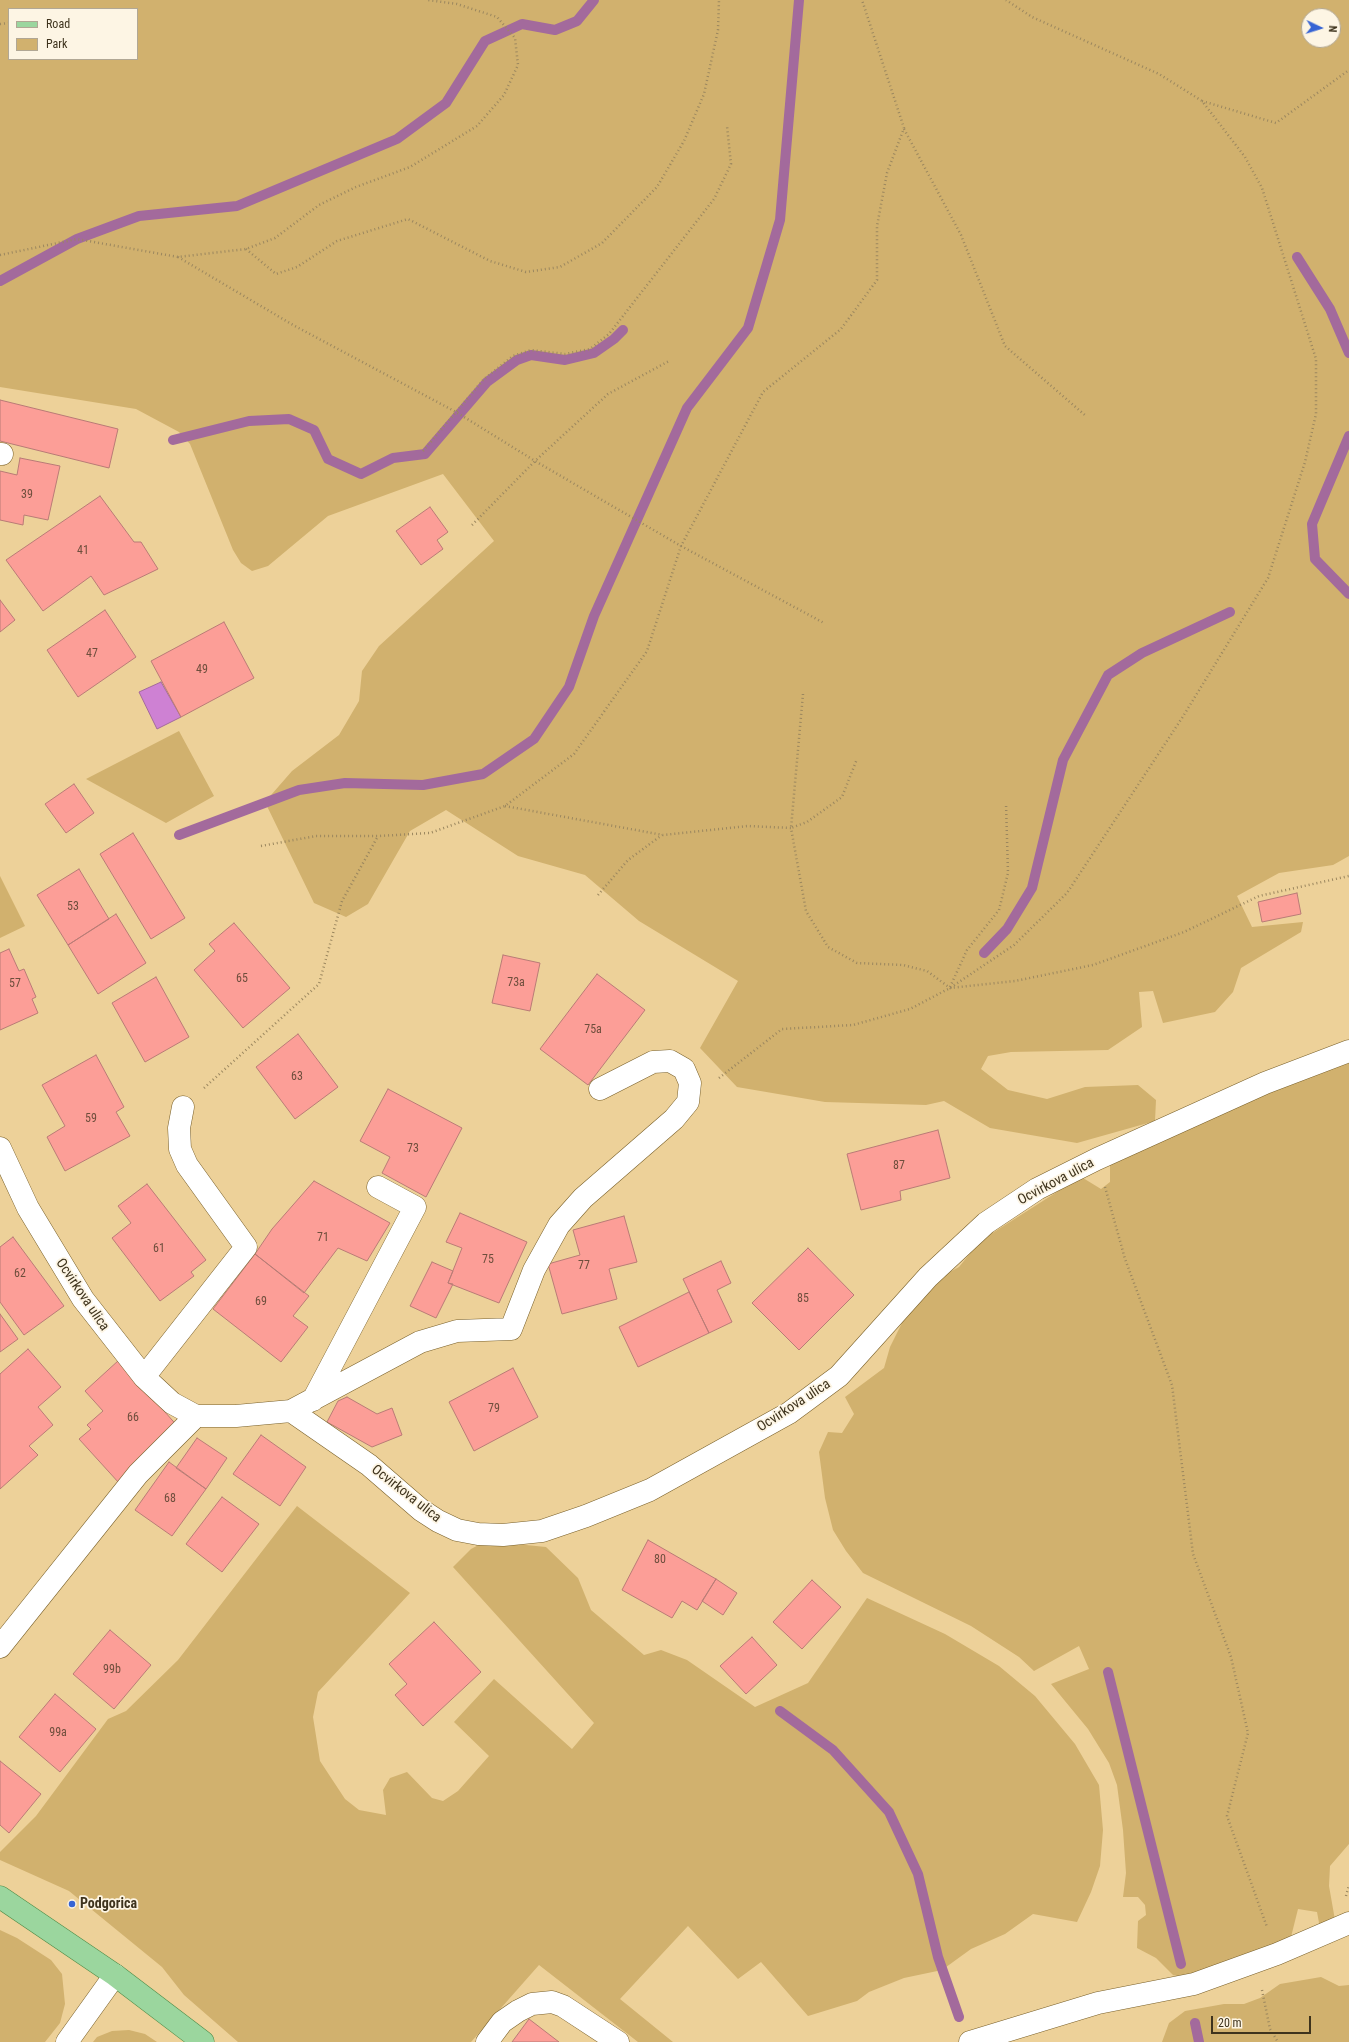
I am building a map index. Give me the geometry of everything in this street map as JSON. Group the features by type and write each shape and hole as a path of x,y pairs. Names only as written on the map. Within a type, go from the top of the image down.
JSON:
{"main road":[{"path":"0,1898 115,1975 203,2042"}],"street":[{"name":"Ocvirkova ulica","path":"291,1411 369,1465 421,1510 438,1521 457,1530 478,1534 503,1535 542,1531 586,1516 650,1490 789,1413 839,1376 928,1277 986,1223 1037,1189 1097,1159 1265,1083 1349,1051"},
{"path":"0,1647 138,1474 196,1416 236,1416 291,1411 420,1342 456,1331 511,1329 534,1270 559,1225 583,1198 674,1119 688,1102 690,1083 684,1069 670,1061 653,1062 600,1089"},
{"path":"144,1377 246,1247 186,1165 180,1149 178,1128 183,1107"},
{"name":"Ocvirkova ulica","path":"0,1148 28,1208 82,1299 144,1377 172,1402 196,1416"},
{"path":"312,1400 415,1207 378,1187"},
{"path":"970,2042 1098,2004 1194,1984 1277,1954 1349,1923"},
{"path":"67,2042 115,1975"},
{"path":"487,2042 502,2022 518,2010 532,2004 552,2002 563,2006 618,2042"}],"path":[{"path":"0,255 77,240 178,257 246,249 275,238 319,205 356,187 410,167 477,126 504,95 518,65 515,38 497,17 457,4 428,0"},
{"path":"246,249 276,274 297,267 337,241 408,219 441,238 490,261 526,272 560,268 602,243 657,187 684,141 704,94 718,30 719,0"},
{"path":"862,0 904,128 961,235 1005,346 1086,416"},
{"path":"1006,0 1032,17 1159,74 1202,101 1276,123 1349,70"},
{"path":"688,1102 782,1029 853,1025 910,1009 950,988 1014,945 1067,893 1182,718 1268,578 1305,462 1316,414 1316,359 1262,188 1245,157 1202,101"},
{"path":"423,451 484,379 513,356 531,350 566,354 590,348 609,334 714,199 731,164 727,126"},
{"path":"261,846 316,836 378,836 430,833 506,806 574,754 647,651 681,546 763,392 841,328 877,280 877,226 887,173 904,128"},
{"path":"178,257 293,325 456,412 535,461 681,546 824,623"},
{"path":"472,525 535,461 608,394 668,361"},
{"path":"803,694 791,828 806,911 828,947 857,963 903,966 927,971 950,988 1015,981 1093,965 1184,932 1259,896 1349,876"},
{"path":"506,806 663,835 748,826 791,828 807,822 842,797 857,759"},
{"path":"950,988 967,950 998,910 1008,873 1006,803"},
{"path":"598,895 628,860 663,835"},
{"path":"183,1107 319,984 342,901 378,836"},
{"path":"1097,1159 1125,1259 1172,1385 1193,1554 1231,1657 1248,1733 1227,1816 1277,1954"},
{"path":"1256,1962 1270,2029 1278,2042"}],"green space":[{"path":"0,0 1349,0 1349,856 1333,865 1279,873 1237,896 1252,927 1303,922 1301,932 1241,968 1233,992 1215,1012 1163,1023 1153,991 1139,992 1142,1027 1108,1050 1011,1052 988,1056 981,1069 1008,1090 1047,1099 1085,1087 1138,1085 1156,1100 1155,1121 1077,1143 990,1128 944,1101 926,1105 825,1102 737,1087 700,1048 738,981 639,921 585,875 518,856 446,810 410,831 368,904 346,917 314,903 265,802 292,771 339,735 359,701 362,671 379,646 494,541 443,474 328,516 268,566 252,571 241,563 233,550 190,444 179,432 136,409 0,387"},
{"path":"179,731 214,796 166,823 86,779"},
{"path":"0,876 25,926 0,938"},
{"path":"1349,1059 1349,1844 1330,1866 1329,1886 1335,1920 1320,1928 1317,1912 1298,1909 1291,1937 1193,1980 1173,1975 1156,1958 1137,1948 1138,1921 1146,1915 1145,1905 1138,1897 1123,1897 1126,1873 1123,1830 1117,1785 1109,1763 1088,1729 1051,1684 1089,1669 1079,1646 1034,1671 1019,1657 971,1626 863,1573 846,1551 833,1530 825,1498 819,1452 828,1432 842,1433 854,1414 845,1397 884,1368 890,1347 904,1319 914,1306 948,1273 959,1267 980,1241 1071,1183 1083,1178 1101,1189 1110,1182 1110,1163 1127,1154"},
{"path":"297,1506 410,1593 318,1692 313,1717 320,1761 345,1799 359,1810 386,1815 383,1790 390,1778 407,1772 432,1798 443,1801 458,1791 489,1756 454,1722 494,1679 572,1749 594,1723 453,1567 471,1549 486,1541 546,1547 578,1578 591,1610 644,1655 661,1650 687,1660 755,1707 808,1683 867,1598 945,1634 999,1666 1035,1696 1075,1744 1099,1785 1103,1830 1100,1866 1091,1892 1077,1922 1033,1914 1005,1934 971,1949 942,1970 904,1978 869,1992 857,2001 808,2016 761,1962 738,1979 688,1926 620,1999 673,2042 638,2042 539,1965 471,2042 238,2042 184,1995 162,1967 69,1891 0,1860 0,1852 36,1816 108,1719 126,1711 178,1660"},
{"path":"0,1930 17,1938 51,1960 62,1974 65,2004 60,2023 45,2042 0,2042"},
{"path":"1321,1977 1339,1986 1349,1985 1349,2042 1162,2042 1169,2023 1185,2011 1224,2004 1244,2004 1260,1998 1280,1984"},
{"path":"129,2030 145,2034 157,2042 93,2042 97,2037 112,2031"}],"shaded area":[{"path":"161,682 181,717 157,729 139,692"}],"building":[{"path":"0,400 118,429 109,468 0,441"},
{"path":"20,458 60,466 48,520 24,515 23,525 0,520 0,471 17,475"},
{"path":"100,496 134,542 141,542 158,569 104,595 91,576 43,611 6,560"},
{"path":"430,507 448,532 437,540 443,549 421,565 396,531"},
{"path":"0,600 15,620 0,632"},
{"path":"105,610 136,657 78,697 47,650"},
{"path":"224,622 254,678 181,717 151,661"},
{"path":"74,784 94,813 66,833 45,804"},
{"path":"133,833 185,918 151,939 100,854"},
{"path":"79,869 109,919 68,945 37,895"},
{"path":"1297,893 1301,914 1262,922 1258,902"},
{"path":"116,914 146,963 98,994 68,945"},
{"path":"234,923 290,988 243,1028 194,970 215,951 209,944"},
{"path":"9,949 19,971 24,969 36,997 32,999 38,1013 0,1030 0,953"},
{"path":"503,955 540,963 530,1011 492,1003"},
{"path":"597,974 645,1010 588,1085 540,1049"},
{"path":"156,977 189,1037 145,1062 112,1003"},
{"path":"298,1034 338,1087 295,1119 256,1067"},
{"path":"96,1055 124,1107 116,1112 130,1136 65,1171 47,1137 65,1126 42,1085"},
{"path":"388,1089 462,1128 426,1197 382,1173 390,1157 360,1141"},
{"path":"938,1130 950,1178 900,1191 901,1200 861,1210 847,1154"},
{"path":"314,1181 390,1223 367,1261 338,1248 304,1293 255,1254 272,1229"},
{"path":"147,1184 206,1260 191,1272 194,1276 160,1301 112,1238 131,1223 118,1206"},
{"path":"460,1213 527,1242 499,1303 448,1283 462,1248 446,1242"},
{"path":"624,1216 637,1262 609,1269 617,1299 562,1314 548,1264 580,1255 573,1230"},
{"path":"13,1237 64,1306 24,1335 0,1302 0,1247"},
{"path":"808,1248 854,1295 799,1350 752,1303"},
{"path":"255,1254 309,1296 293,1316 308,1327 281,1362 213,1309"},
{"path":"721,1261 731,1283 717,1290 732,1322 709,1333 683,1279"},
{"path":"432,1262 453,1271 448,1283 453,1284 436,1318 410,1306"},
{"path":"689,1292 709,1333 638,1367 619,1327"},
{"path":"0,1314 18,1339 0,1352"},
{"path":"28,1349 61,1387 38,1407 53,1425 29,1446 38,1455 0,1489 0,1374"},
{"path":"119,1360 180,1429 119,1483 79,1439 91,1429 87,1425 103,1411 85,1391"},
{"path":"513,1368 538,1417 474,1451 449,1402"},
{"path":"347,1397 377,1414 392,1408 402,1435 372,1447 327,1422 338,1401"},
{"path":"261,1435 306,1467 280,1506 233,1474"},
{"path":"197,1438 227,1458 206,1489 176,1468"},
{"path":"169,1462 206,1489 172,1536 135,1510"},
{"path":"222,1497 259,1524 222,1572 186,1544"},
{"path":"648,1540 716,1579 697,1610 682,1601 672,1618 622,1590"},
{"path":"716,1579 737,1593 723,1615 702,1601"},
{"path":"812,1580 841,1607 802,1649 773,1622"},
{"path":"434,1622 481,1672 423,1726 395,1695 407,1684 389,1664"},
{"path":"110,1630 151,1665 114,1709 73,1674"},
{"path":"752,1637 777,1665 746,1694 720,1666"},
{"path":"55,1694 96,1729 60,1772 19,1737"},
{"path":"0,1761 41,1794 9,1833 0,1825"},
{"path":"529,2019 559,2042 512,2042"}],"waterway":[{"path":"0,281 77,239 139,216 237,206 397,139 446,103 485,41 522,24 555,30 577,21 594,0"},
{"path":"179,835 299,790 345,783 423,785 483,774 534,739 569,687 594,616 687,408 748,328 780,220 799,0"},
{"path":"1297,257 1330,309 1349,353"},
{"path":"173,440 249,421 289,419 314,430 328,459 361,474 393,458 425,454 487,382 517,360 531,355 565,360 594,353 614,339 623,330"},
{"path":"1349,436 1312,524 1315,559 1349,594"},
{"path":"984,953 1007,929 1032,888 1063,760 1108,675 1142,653 1230,612"},
{"path":"1108,1672 1181,1964"},
{"path":"780,1711 833,1750 889,1812 918,1874 938,1957 959,2017"},
{"path":"1195,2023 1199,2042"}],"place":[{"name":"Podgorica","path":"72,1904"}]}
